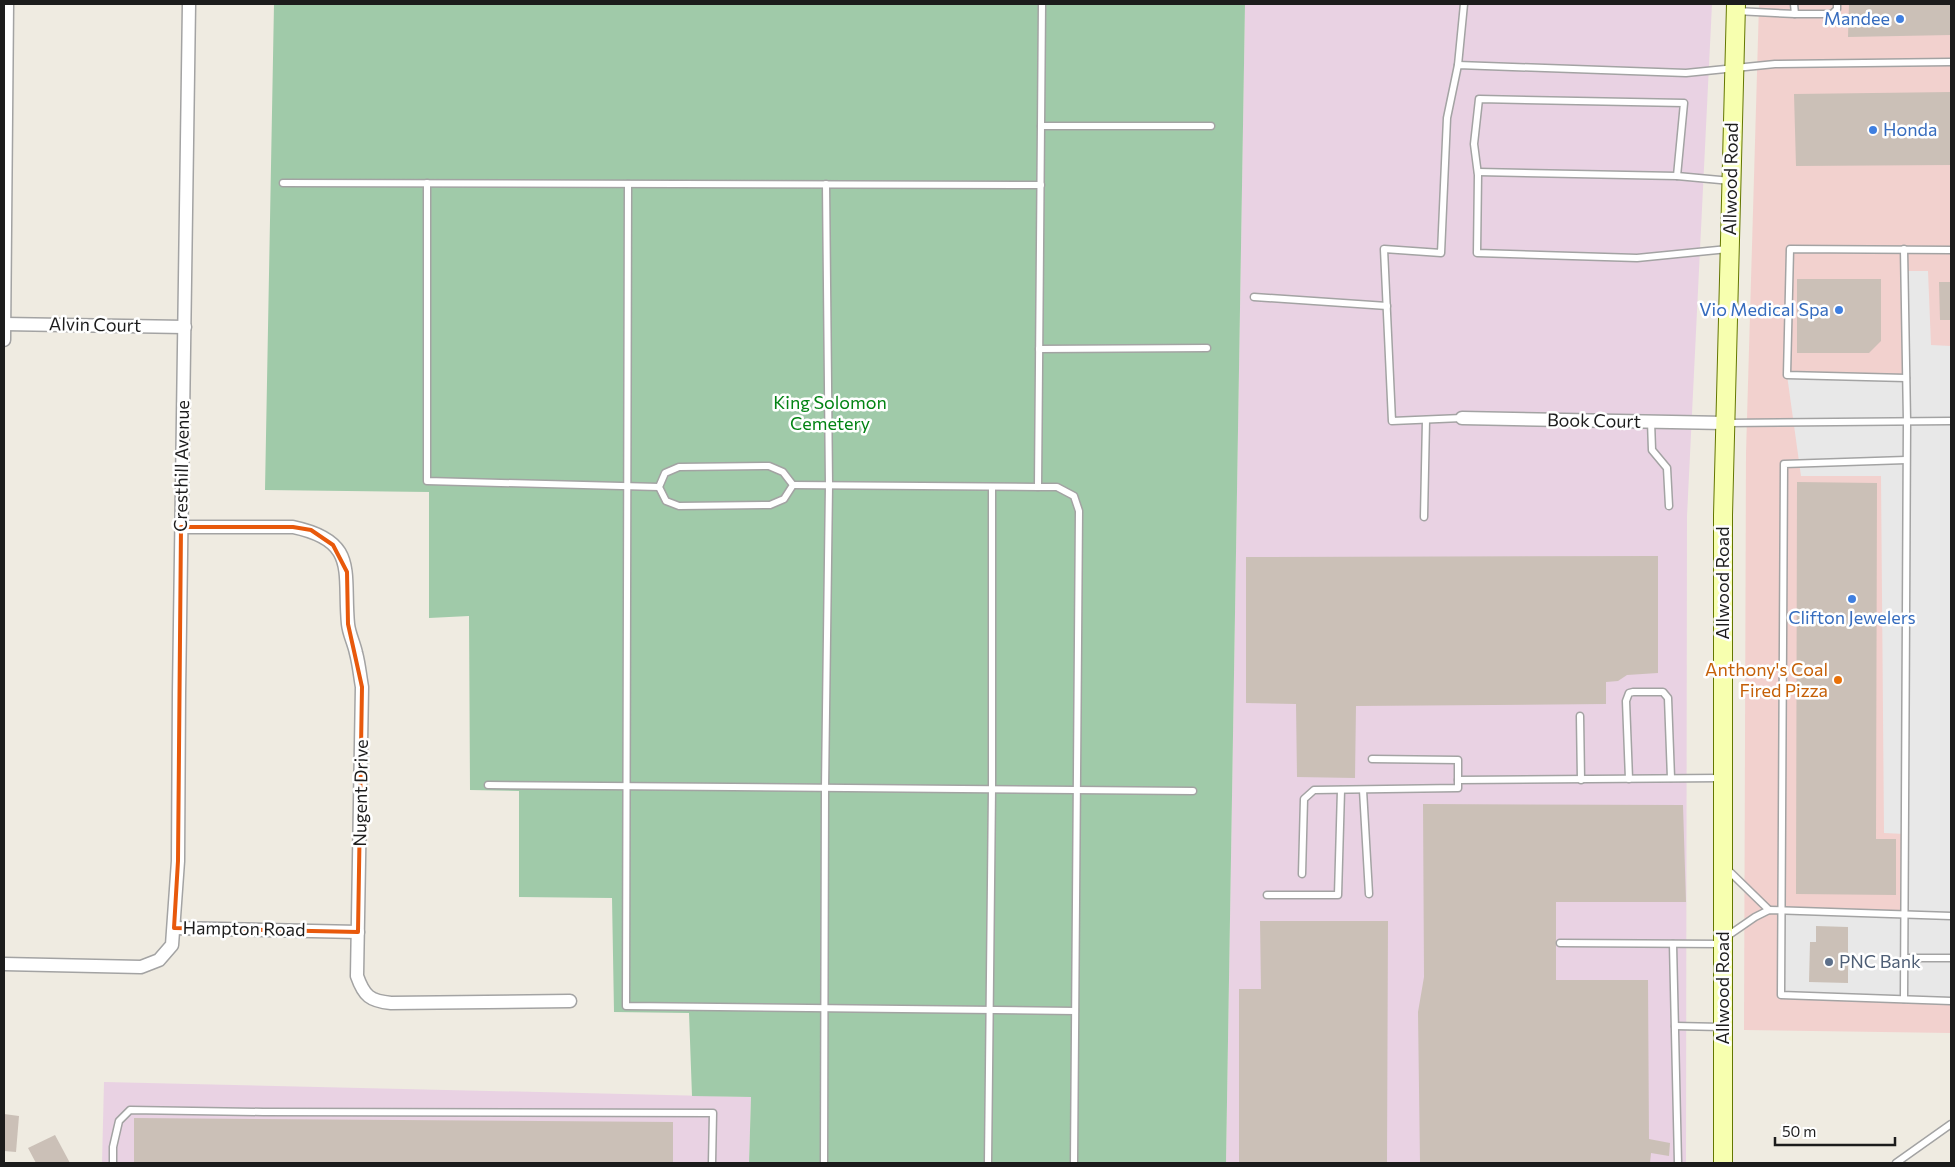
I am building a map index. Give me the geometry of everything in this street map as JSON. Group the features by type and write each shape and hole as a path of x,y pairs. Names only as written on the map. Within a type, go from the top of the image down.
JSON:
{"main road":[{"name":"Allwood Road","path":"1723,1163 1723,516 1736,8"}],"street":[{"path":"4,340 7,4"},
{"name":"Cresthill Avenue","path":"174,928 178,861 189,4"},
{"name":"Alvin Court","path":"4,324 185,327"},
{"name":"Book Court","path":"1462,418 1726,423"},
{"name":"Nugent Drive","path":"181,527 293,527 311,530 334,545 342,556 347,572 348,624 356,653 362,688 357,976 362,989 371,999 381,1002 570,1001"},
{"name":"Hampton Road","path":"4,964 141,967 159,960 172,945 174,928 358,932"}],"lane":[{"path":"1038,487 1042,4"},
{"path":"1462,418 1392,421 1384,249 1441,252 1447,118 1458,65 1464,4"},
{"path":"1794,4 1794,14"},
{"path":"1736,8 1794,14 1832,14 1837,9 1837,4"},
{"path":"1458,65 1686,73 1776,64 1951,62"},
{"path":"1677,176 1684,103 1479,99 1474,144 1478,172 1477,254 1637,258 1730,249"},
{"path":"1041,126 1211,126"},
{"path":"1478,172 1677,176 1731,181"},
{"path":"283,183 1041,185"},
{"path":"427,183 427,481 659,487"},
{"path":"628,184 626,1006 1075,1011"},
{"path":"824,1163 825,788 829,485 826,184"},
{"path":"1906,378 1786,375 1790,249 1951,250"},
{"path":"1904,250 1907,421 1904,999"},
{"path":"1254,297 1386,306"},
{"path":"1039,349 1207,348"},
{"path":"1424,517 1426,420"},
{"path":"1726,423 1951,421"},
{"path":"1651,422 1652,450 1666,468 1669,506"},
{"path":"1906,460 1784,464 1783,910 1781,995 1951,1001"},
{"path":"794,485 784,499 770,505 679,506 666,501 659,487 665,473 679,467 769,466 783,472 794,485 1057,486 1074,496 1079,511 1074,1163"},
{"path":"988,1163 992,789 992,486"},
{"path":"1629,779 1626,701 1629,693 1633,692 1663,692 1668,698 1671,778"},
{"path":"1580,716 1581,780"},
{"path":"1302,874 1304,799 1314,790 1458,788 1458,760 1372,759"},
{"path":"1458,780 1723,778"},
{"path":"488,786 1193,791"},
{"path":"1267,895 1338,895 1341,790"},
{"path":"1363,790 1369,894"},
{"path":"1724,865 1769,910"},
{"path":"1560,943 1673,944 1723,942 1755,917 1769,910 1951,916"},
{"path":"1673,944 1678,1163"},
{"path":"1904,958 1951,958"},
{"path":"1675,1026 1723,1027"},
{"path":"113,1163 113,1147 119,1121 130,1110 713,1113 712,1163"},
{"path":"1896,1163 1951,1124"}],"highlighted area":[{"path":"181,527 293,527 311,530 333,545 347,572 348,624 362,687 358,932 174,928 178,861"}],"shaded area":[{"path":"1245,4 1712,4 1687,516 1686,1163 1226,1163"},
{"path":"1759,4 1951,4 1951,1033 1744,1030 1746,453"},
{"path":"1904,271 1928,271 1931,345 1951,346 1951,1001 1781,995 1783,910 1904,915 1905,834 1884,833 1881,476 1801,476 1787,375 1906,378"},
{"path":"104,1082 751,1097 749,1163 102,1163"}],"green space":[{"name":"King Solomon Cemetery","path":"274,4 1245,4 1226,1163 749,1163 751,1097 692,1096 689,1013 614,1012 612,898 519,897 519,791 470,790 469,616 429,618 429,492 265,490"}],"building":[{"name":"Mandee","path":"1849,4 1951,4 1951,35 1848,37"},
{"name":"Honda","path":"1951,92 1951,165 1796,166 1794,94"},
{"name":"Vio Medical Spa","path":"1797,279 1881,279 1881,341 1869,353 1797,353"},
{"path":"1939,282 1951,282 1951,320 1940,320"},
{"path":"1797,482 1877,483 1876,839 1896,839 1896,895 1796,894"},
{"path":"1658,556 1658,673 1627,675 1618,681 1606,682 1606,704 1356,706 1355,778 1297,777 1296,704 1246,703 1246,557"},
{"path":"1423,804 1683,805 1686,902 1556,902 1556,980 1648,980 1649,1139 1670,1143 1669,1156 1651,1153 1650,1163 1420,1163 1418,1012 1424,977"},
{"path":"1260,921 1388,921 1387,1163 1239,1163 1239,989 1261,989"},
{"name":"PNC Bank","path":"1816,926 1848,927 1848,983 1809,982 1810,942 1816,942"},
{"path":"4,1114 19,1116 16,1152 4,1151"},
{"path":"134,1118 673,1122 673,1163 134,1163"},
{"path":"55,1135 70,1163 36,1163 28,1148"}],"place":[{"name":"Mandee","path":"1900,19"},
{"name":"Honda","path":"1873,130"},
{"name":"Vio Medical Spa","path":"1839,310"},
{"name":"Clifton Jewelers","path":"1852,599"},
{"name":"Anthony's Coal Fired Pizza","path":"1838,680"},
{"name":"PNC Bank","path":"1829,962"}]}
